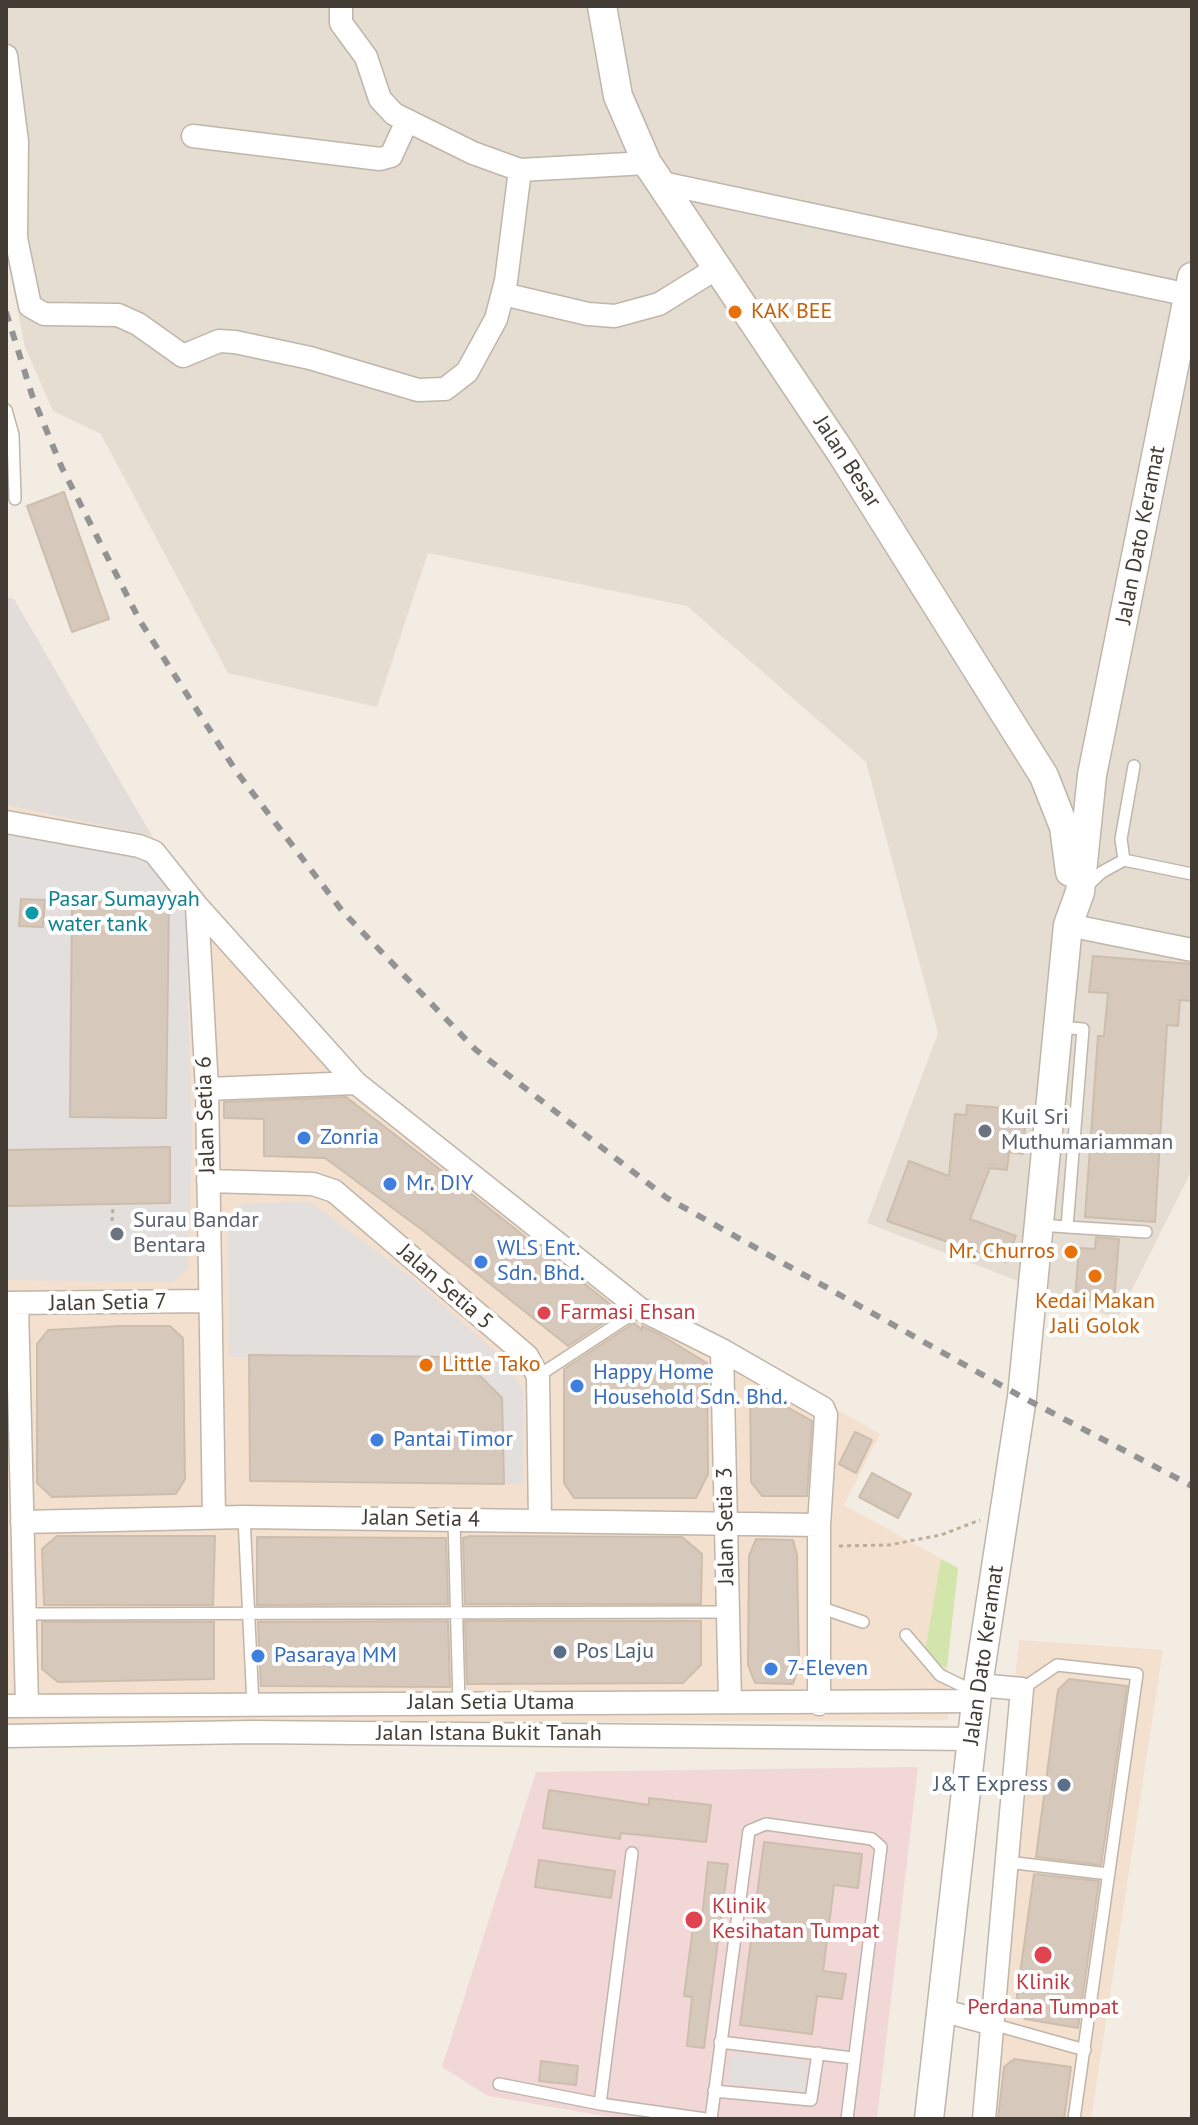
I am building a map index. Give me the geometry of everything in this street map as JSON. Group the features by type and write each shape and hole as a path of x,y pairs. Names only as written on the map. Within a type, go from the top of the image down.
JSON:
{"street":[{"path":"341,6 341,23 366,57 382,103 407,121 473,153 520,170 655,173 1191,283"},
{"name":"Jalan Besar","path":"602,6 618,96 655,173 842,454 1044,776 1064,827 1070,854 1068,925"},
{"path":"6,56 17,142 16,238 29,305 35,312 118,315 138,324 183,356 219,341 235,342 310,358 418,390 445,389 473,363 496,319 503,294 520,170"},
{"path":"193,136 380,159 391,156 407,121"},
{"path":"503,294 588,314 615,316 659,304 717,268"},
{"name":"Jalan Dato Keramat","path":"929,2119 977,1693 1022,1397 1053,1226 1057,1027 1068,925 1080,892 1092,775 1191,283"},
{"path":"1044,776 1061,786 1076,789 1085,786 1092,775"},
{"path":"6,822 139,846 154,852 197,906 356,1083 640,1309 810,1398 825,1410 819,1535 819,1704"},
{"name":"Jalan Setia 6","path":"197,906 207,1089 214,1517"},
{"path":"1068,925 1192,950"},
{"path":"207,1089 356,1083"},
{"name":"Jalan Setia 5","path":"208,1181 313,1184 334,1191 527,1356 538,1376"},
{"name":"Jalan Setia 7","path":"11,1304 210,1301"},
{"path":"11,1304 26,1614 16,1706"},
{"name":"Jalan Setia 3","path":"722,1350 730,1702"},
{"path":"538,1376 540,1521"},
{"name":"Jalan Setia 4","path":"22,1522 244,1517 726,1523 819,1535"},
{"path":"984,2119 1022,1689"},
{"name":"Jalan Setia Utama","path":"16,1706 819,1704 1022,1689"},
{"name":"Jalan Istana Bukit Tanah","path":"6,1736 267,1732 972,1739"},
{"path":"941,2010 992,2024"}],"lane":[{"path":"6,410 13,435 15,499"},
{"path":"1124,860 1121,839 1134,766"},
{"path":"1080,892 1102,872 1124,860 1192,874"},
{"path":"1053,1226 1146,1232"},
{"path":"538,1376 640,1309"},
{"path":"244,1517 253,1705"},
{"path":"454,1520 459,1703"},
{"path":"818,1607 863,1622"},
{"path":"26,1614 728,1612"},
{"path":"906,1635 940,1675 977,1693"},
{"path":"1022,1689 1057,1665 1137,1674 1074,2119"},
{"path":"499,2084 600,2104 708,2119 749,1831 766,1824 872,1839 881,1847 847,2119"},
{"path":"600,2104 632,1853"},
{"path":"1007,1862 1109,1874"},
{"path":"992,2024 1085,2050"},
{"path":"720,2042 853,2058"},
{"path":"714,2091 811,2100 818,2053"}],"path":[{"path":"112,1221 113,1207"},
{"path":"136,1243 210,1253"},
{"path":"819,1535 889,1545 941,1535 989,1516 1005,1503"}],"shaded area":[{"path":"6,6 1192,6 1192,1170 1117,1319 867,1223 938,1033 866,762 687,606 428,553 377,707 228,673 101,434 53,411 25,347 6,252"},
{"path":"6,597 14,599 152,836 6,805"},
{"path":"6,805 152,836 359,1070 497,1186 657,1307 880,1434 844,1505 958,1568 947,1667 948,1720 7,1726"},
{"path":"6,828 143,857 185,900 192,1142 188,1268 173,1282 6,1280"},
{"path":"310,1202 416,1281 510,1365 523,1391 523,1484 504,1484 502,1398 461,1357 229,1357 228,1218 244,1203"},
{"path":"1019,1640 1163,1650 1091,2119 973,2119"},
{"name":"Klinik Kesihatan Tumpat","path":"918,1767 877,2119 622,2119 488,2096 442,2067 536,1772"},
{"path":"731,2053 808,2062 805,2091 728,2083"}],"green space":[{"path":"941,1559 958,1568 947,1667 923,1663"}],"building":[{"path":"64,492 109,619 72,632 27,506"},
{"name":"Pasar Sumayyah water tank","path":"21,899 45,900 43,927 19,926"},
{"path":"72,902 169,903 166,1118 70,1117"},
{"path":"1093,956 1192,964 1192,1001 1180,1000 1178,1026 1167,1025 1155,1222 1085,1217 1098,1036 1104,1036 1108,993 1089,992"},
{"path":"346,1097 620,1312 568,1346 425,1232 325,1158 264,1156 264,1119 224,1118 224,1102"},
{"path":"967,1105 1016,1109 1014,1126 1025,1127 1023,1154 1009,1152 1007,1170 990,1168 970,1219 1016,1236 1006,1262 887,1221 909,1161 949,1176 955,1114 966,1115"},
{"path":"170,1147 170,1203 6,1206 6,1150"},
{"path":"1096,1237 1119,1239 1114,1302 1075,1299 1079,1248 1095,1249"},
{"path":"634,1323 642,1330 642,1326 661,1335 707,1363 708,1474 696,1498 574,1498 564,1483 564,1369"},
{"path":"170,1326 183,1338 185,1479 176,1494 52,1497 37,1483 37,1344 48,1330"},
{"name":"Pantai Timor","path":"249,1355 461,1357 502,1398 504,1484 250,1481"},
{"path":"750,1386 812,1421 807,1496 762,1496 751,1482"},
{"path":"855,1432 872,1440 856,1473 839,1464"},
{"path":"872,1473 911,1494 898,1518 859,1497"},
{"path":"57,1536 215,1536 213,1605 44,1605 42,1549"},
{"path":"257,1537 446,1538 448,1604 257,1605"},
{"path":"682,1537 702,1554 701,1604 465,1604 463,1538"},
{"path":"756,1539 793,1540 797,1555 799,1666 793,1684 755,1683 748,1665 749,1556"},
{"path":"448,1621 450,1687 261,1686 258,1622"},
{"path":"465,1621 701,1621 701,1665 683,1683 467,1684"},
{"path":"42,1622 214,1622 214,1679 58,1682 42,1669"},
{"path":"1069,1679 1127,1686 1101,1865 1036,1857 1058,1690"},
{"path":"549,1790 649,1805 649,1798 711,1805 706,1842 621,1833 620,1839 543,1828"},
{"path":"764,1842 862,1854 858,1888 834,1885 823,1971 846,1974 842,1999 817,1996 812,2034 740,2025"},
{"path":"539,1860 615,1871 611,1898 535,1887"},
{"path":"708,1862 728,1864 704,2048 687,2046 692,1997 684,1996 693,1927 701,1928"},
{"path":"1034,1874 1099,1881 1078,2028 1025,2019 1016,2003"},
{"path":"1014,2059 1071,2067 1064,2119 998,2119 1004,2067"},
{"path":"541,2061 578,2066 576,2085 539,2081"}],"railway":[{"path":"6,312 32,395 62,468 140,621 236,771 343,912 476,1050 667,1198 1022,1397 1192,1486"}],"place":[{"name":"KAK BEE","path":"735,312"},
{"name":"Pasar Sumayyah water tank","path":"32,913"},
{"name":"Kuil Sri Muthumariamman","path":"985,1131"},
{"name":"Zonria","path":"304,1138"},
{"name":"Mr. DIY","path":"390,1184"},
{"name":"Surau Bandar Bentara","path":"117,1234"},
{"name":"Mr. Churros","path":"1071,1252"},
{"name":"WLS Ent. Sdn. Bhd.","path":"481,1262"},
{"name":"Kedai Makan Jali Golok","path":"1095,1276"},
{"name":"Farmasi Ehsan","path":"544,1313"},
{"name":"Little Tako","path":"426,1365"},
{"name":"Happy Home Household Sdn. Bhd.","path":"577,1386"},
{"name":"Pantai Timor","path":"377,1440"},
{"name":"Pos Laju","path":"560,1652"},
{"name":"Pasaraya MM","path":"258,1656"},
{"name":"7-Eleven","path":"771,1669"},
{"name":"J&T Express","path":"1064,1785"},
{"name":"Klinik Kesihatan Tumpat","path":"694,1920"},
{"name":"Klinik Perdana Tumpat","path":"1043,1955"}]}
